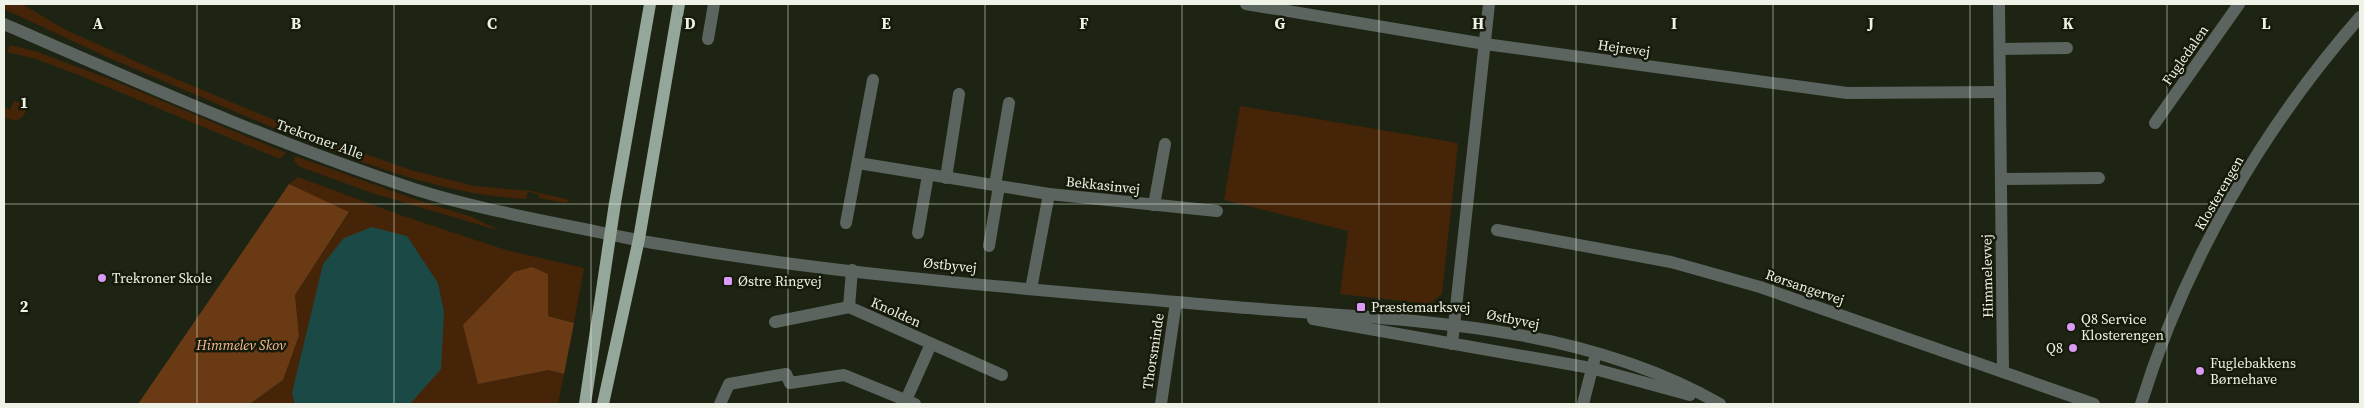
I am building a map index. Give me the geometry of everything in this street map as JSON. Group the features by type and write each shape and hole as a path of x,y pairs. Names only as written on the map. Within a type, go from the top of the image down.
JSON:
{"main road":[{"path":"585,404 611,234 650,4"},
{"path":"603,404 639,239 679,4"}],"street":[{"path":"708,39 714,4"},
{"name":"Hejrevej","path":"1246,4 1485,44 1847,93 2000,92"},
{"path":"1452,344 1489,4"},
{"name":"Himmelevvej","path":"1999,4 2003,372"},
{"name":"Fugledalen","path":"2156,123 2239,4"},
{"name":"Klosterengen","path":"2141,404 2158,351 2199,258 2234,192 2279,120 2326,56 2360,18"},
{"name":"Trekroner Alle","path":"4,24 275,139 420,191 488,209 639,239"},
{"path":"2000,49 2067,48"},
{"path":"846,223 873,80"},
{"path":"946,178 959,94"},
{"path":"989,246 1009,103"},
{"name":"Bekkasinvej","path":"1154,205 1165,144"},
{"name":"Bekkasinvej","path":"858,163 1049,194 1217,211"},
{"path":"918,233 928,175"},
{"path":"2002,179 2099,178"},
{"name":"Bekkasinvej","path":"1031,289 1049,194"},
{"name":"Rørsangervej","path":"1496,230 1670,262 1744,283 2094,404"},
{"name":"Østbyvej","path":"639,239 656,244 852,270 1031,289 1455,324 1534,338 1596,354 1690,387 1718,404"},
{"name":"Knolden","path":"849,307 852,270"},
{"name":"Thorsminde","path":"1161,404 1176,302"},
{"name":"Knolden","path":"775,322 849,307 1002,375"},
{"name":"Østbyvej","path":"1259,309 1592,368 1654,384 1718,404"},
{"name":"Knolden","path":"720,404 730,384 786,374 790,383 844,375 911,402 931,344"},
{"path":"1583,404 1596,354"}],"shaded area":[{"path":"4,4 22,4 64,29 155,70 293,128 295,137 107,57 4,9"},
{"path":"10,45 35,51 117,82 286,153 280,159 81,76 36,59 7,52"},
{"path":"14,101 24,105 27,109 25,113 18,119 4,118 4,107 10,110"},
{"path":"1240,106 1458,143 1442,294 1430,304 1340,294 1348,231 1224,200"},
{"path":"311,135 411,170 474,186 531,191 570,200 565,203 539,198 539,194 528,192 526,199 497,196 440,186 357,160 302,140"},
{"path":"295,156 417,200 472,217 500,231 372,193 298,166 294,160"},
{"path":"298,177 403,216 506,250 584,268 574,323 548,316 548,275 478,384 549,370 564,374 558,404 250,404 283,380 299,336 295,295 349,213 289,184"}],"green space":[{"name":"Himmelev Skov","path":"289,184 349,212 295,295 299,336 283,380 250,404 138,404"},
{"path":"532,267 548,274 548,316 574,323 564,374 549,370 478,384 463,325 514,272"}],"water":[{"path":"372,227 407,236 438,283 444,312 441,369 410,404 295,404 292,393 323,264 344,238"}],"place":[{"name":"Trekroner Skole","path":"102,278"},
{"name":"Østre Ringvej","path":"728,281"},
{"name":"Præstemarksvej","path":"1361,307"},
{"name":"Q8 Service Klosterengen","path":"2071,327"},
{"name":"Q8","path":"2073,348"},
{"name":"Fuglebakkens Børnehave","path":"2200,371"}]}
